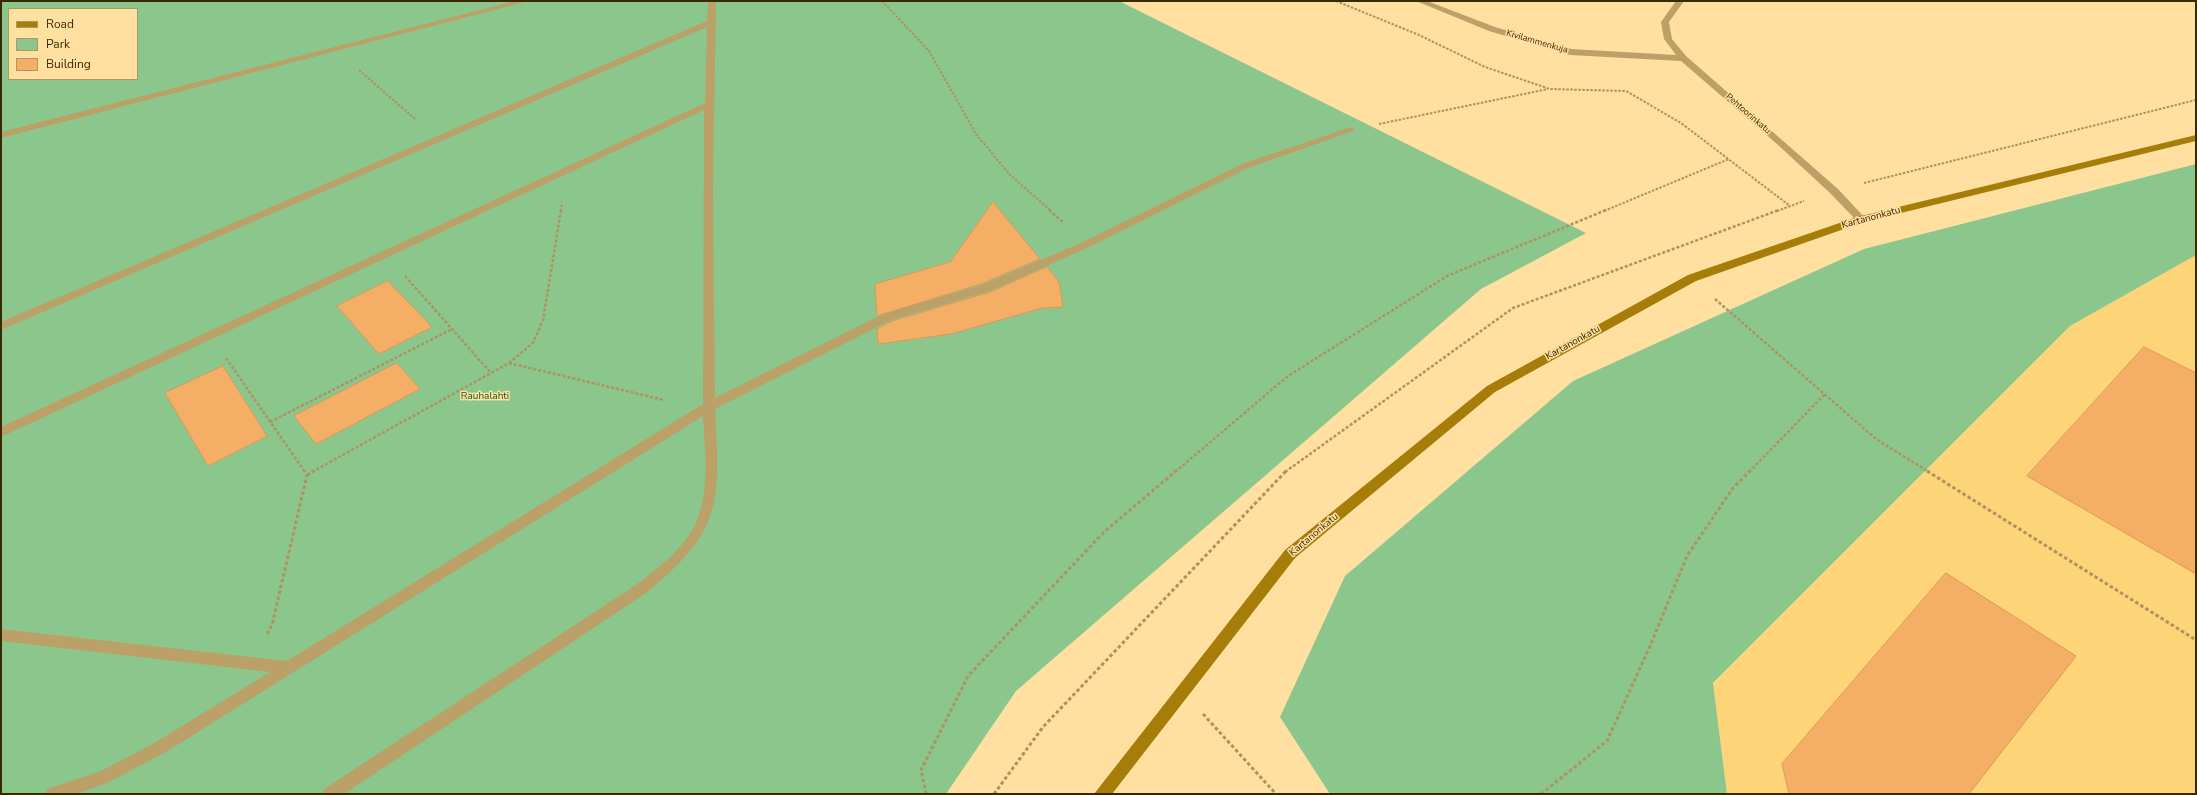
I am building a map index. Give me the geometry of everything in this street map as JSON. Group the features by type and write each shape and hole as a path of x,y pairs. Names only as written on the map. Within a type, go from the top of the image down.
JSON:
{"street":[{"path":"1,135 525,1"},
{"path":"330,794 641,589 679,559 703,522 711,488 708,407 708,105 712,1"},
{"name":"Kivilammenkuja","path":"1420,1 1492,29 1570,52 1619,56 1684,58"},
{"name":"Pehtoorinkatu","path":"1680,1 1665,22 1668,39 1684,58 1818,176 1861,219"},
{"path":"1,326 712,22"},
{"path":"1,432 708,105"},
{"path":"53,794 105,777 160,747 286,667 708,407 887,317 986,288 1086,244 1245,166 1351,130"},
{"name":"Kartanonkatu","path":"1102,794 1290,554 1491,389 1692,278 1861,219 2196,138"},
{"path":"1,635 286,667"}],"path":[{"path":"882,1 928,51 981,140 1010,175 1086,244"},
{"path":"1336,1 1419,35 1485,68 1550,89"},
{"path":"336,49 438,139"},
{"path":"1351,130 1550,89 1626,91 1681,123 1791,206"},
{"path":"926,794 921,770 968,676 1104,532 1288,376 1447,276 1729,159"},
{"path":"250,662 272,625 307,475 508,363 533,344 543,320 568,169"},
{"path":"385,254 491,372"},
{"path":"1692,278 1876,439 2196,640"},
{"path":"270,422 452,329"},
{"path":"210,335 307,475"},
{"path":"508,363 663,400 708,407"},
{"path":"1541,794 1607,741 1650,646 1687,556 1733,488 1787,436 1824,394"},
{"path":"1183,691 1276,794"}],"shaded area":[{"path":"2196,255 2196,794 1727,794 1713,684 2070,326"}],"green space":[{"name":"Rauhalahti","path":"1,1 1119,1 1586,233 1481,289 1016,691 946,794 1,794"},
{"path":"2196,164 2196,255 2070,326 1713,683 1727,794 1330,794 1280,717 1345,576 1573,381 1864,249"}],"building":[{"path":"993,202 1040,259 981,284 877,316 875,284 950,262"},
{"path":"1047,267 1059,282 1063,307 1042,308 951,334 878,344 877,329 892,321 990,292"},
{"path":"388,281 432,327 379,354 337,306"},
{"path":"2144,347 2196,373 2196,574 2027,476"},
{"path":"397,363 420,389 316,444 294,416"},
{"path":"223,366 267,436 208,466 165,393"},
{"path":"1946,573 2076,656 1969,794 1789,794 1782,764"}]}
